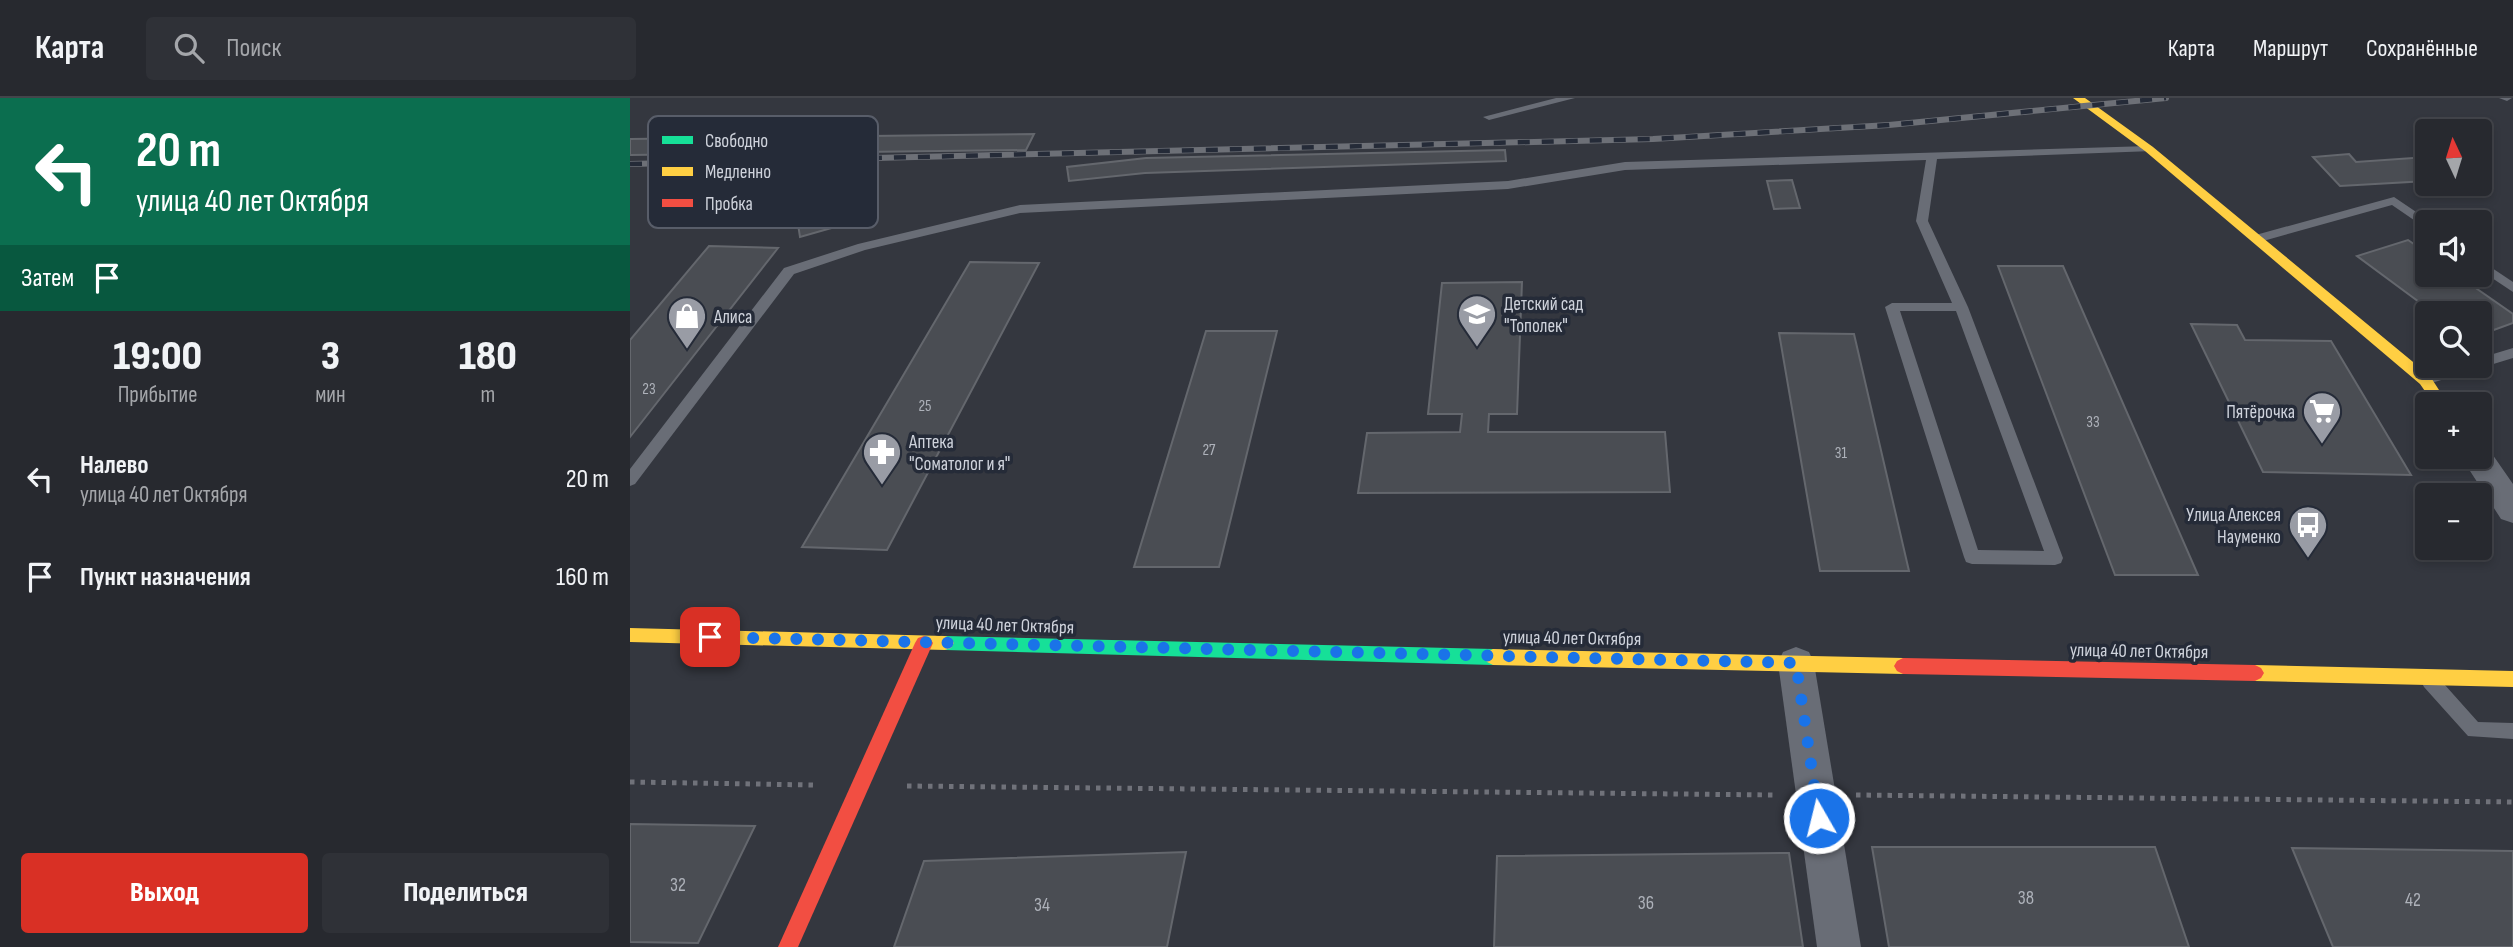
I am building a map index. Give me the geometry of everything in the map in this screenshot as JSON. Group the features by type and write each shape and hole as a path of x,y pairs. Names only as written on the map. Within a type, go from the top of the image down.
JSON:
{"main road":[{"path":"2078,98 2149,149 2424,380 2432,392"},
{"name":"улица 40 лет Октября","path":"630,635 2513,679"},
{"path":"788,947 924,643"}],"street":[{"path":"2485,469 2513,510"},
{"path":"1796,663 1839,947"}],"lane":[{"path":"1489,117 1570,98"},
{"path":"630,480 789,271 862,247 1020,209 1508,185 1625,166 2149,149"},
{"path":"1932,156 1922,221 1961,307 2054,558 1972,557 1892,307 1961,307"},
{"path":"2256,239 2394,201 2415,216"},
{"path":"2492,273 2513,288"},
{"path":"2492,359 2513,353"},
{"path":"2424,380 2431,378"},
{"path":"2427,677 2474,730 2513,731"}],"path":[{"path":"630,782 1777,795"},
{"path":"1846,795 2513,802"}],"building":[{"path":"1034,134 1026,150 878,152 878,136"},
{"path":"630,139 648,139 648,155 630,155"},
{"path":"1505,150 1506,161 1145,173 1069,181 1067,167 1146,158"},
{"path":"2349,154 2356,162 2415,158 2415,182 2340,186 2313,157"},
{"path":"1792,180 1800,208 1774,209 1767,181"},
{"path":"799,228 832,228 800,237"},
{"path":"2408,240 2415,245 2415,287 2474,287 2513,314 2513,323 2492,331 2492,301 2418,301 2357,256"},
{"path":"709,246 778,248 630,437 630,340"},
{"path":"970,262 1039,263 887,550 802,547"},
{"path":"1998,266 2063,266 2198,575 2115,575"},
{"name":"Детский сад \"Тополек\"","path":"1522,282 1517,414 1489,414 1488,432 1665,432 1670,492 1358,493 1367,433 1460,432 1462,414 1428,414 1442,283"},
{"path":"2191,324 2237,325 2245,340 2331,341 2411,475 2263,472"},
{"path":"1206,331 1277,331 1219,567 1134,567"},
{"path":"1779,333 1854,334 1909,571 1820,571"},
{"path":"630,824 755,826 698,943 630,942"},
{"path":"1872,847 2155,847 2189,947 1889,947"},
{"path":"2292,848 2513,851 2513,947 2333,947"},
{"path":"1186,852 1167,947 894,947 924,861"},
{"path":"1789,853 1803,947 1494,947 1497,856"}],"railway":[{"path":"878,158 1653,139 1889,125 2166,98"},
{"path":"630,164 648,164"}],"traffic: fast":[{"path":"945,643 1493,657"}],"traffic: slow":[{"path":"2078,98 2149,149 2425,380 2433,392"},
{"path":"630,635 945,643"},
{"path":"1493,657 1903,666"},
{"path":"2255,673 2513,679"}],"traffic: jam":[{"path":"788,947 924,643"},
{"path":"1903,666 2255,673"}],"place":[{"name":"Детский сад \"Тополек\"","path":"1477,348"},
{"name":"Алиса","path":"687,350"},
{"name":"Пятёрочка","path":"2322,445"},
{"name":"Аптека \"Соматолог и я\"","path":"882,486"},
{"name":"Улица Алексея Науменко","path":"2308,559"}],"route":[{"path":"710,637 1796,663 1819,818"}]}
